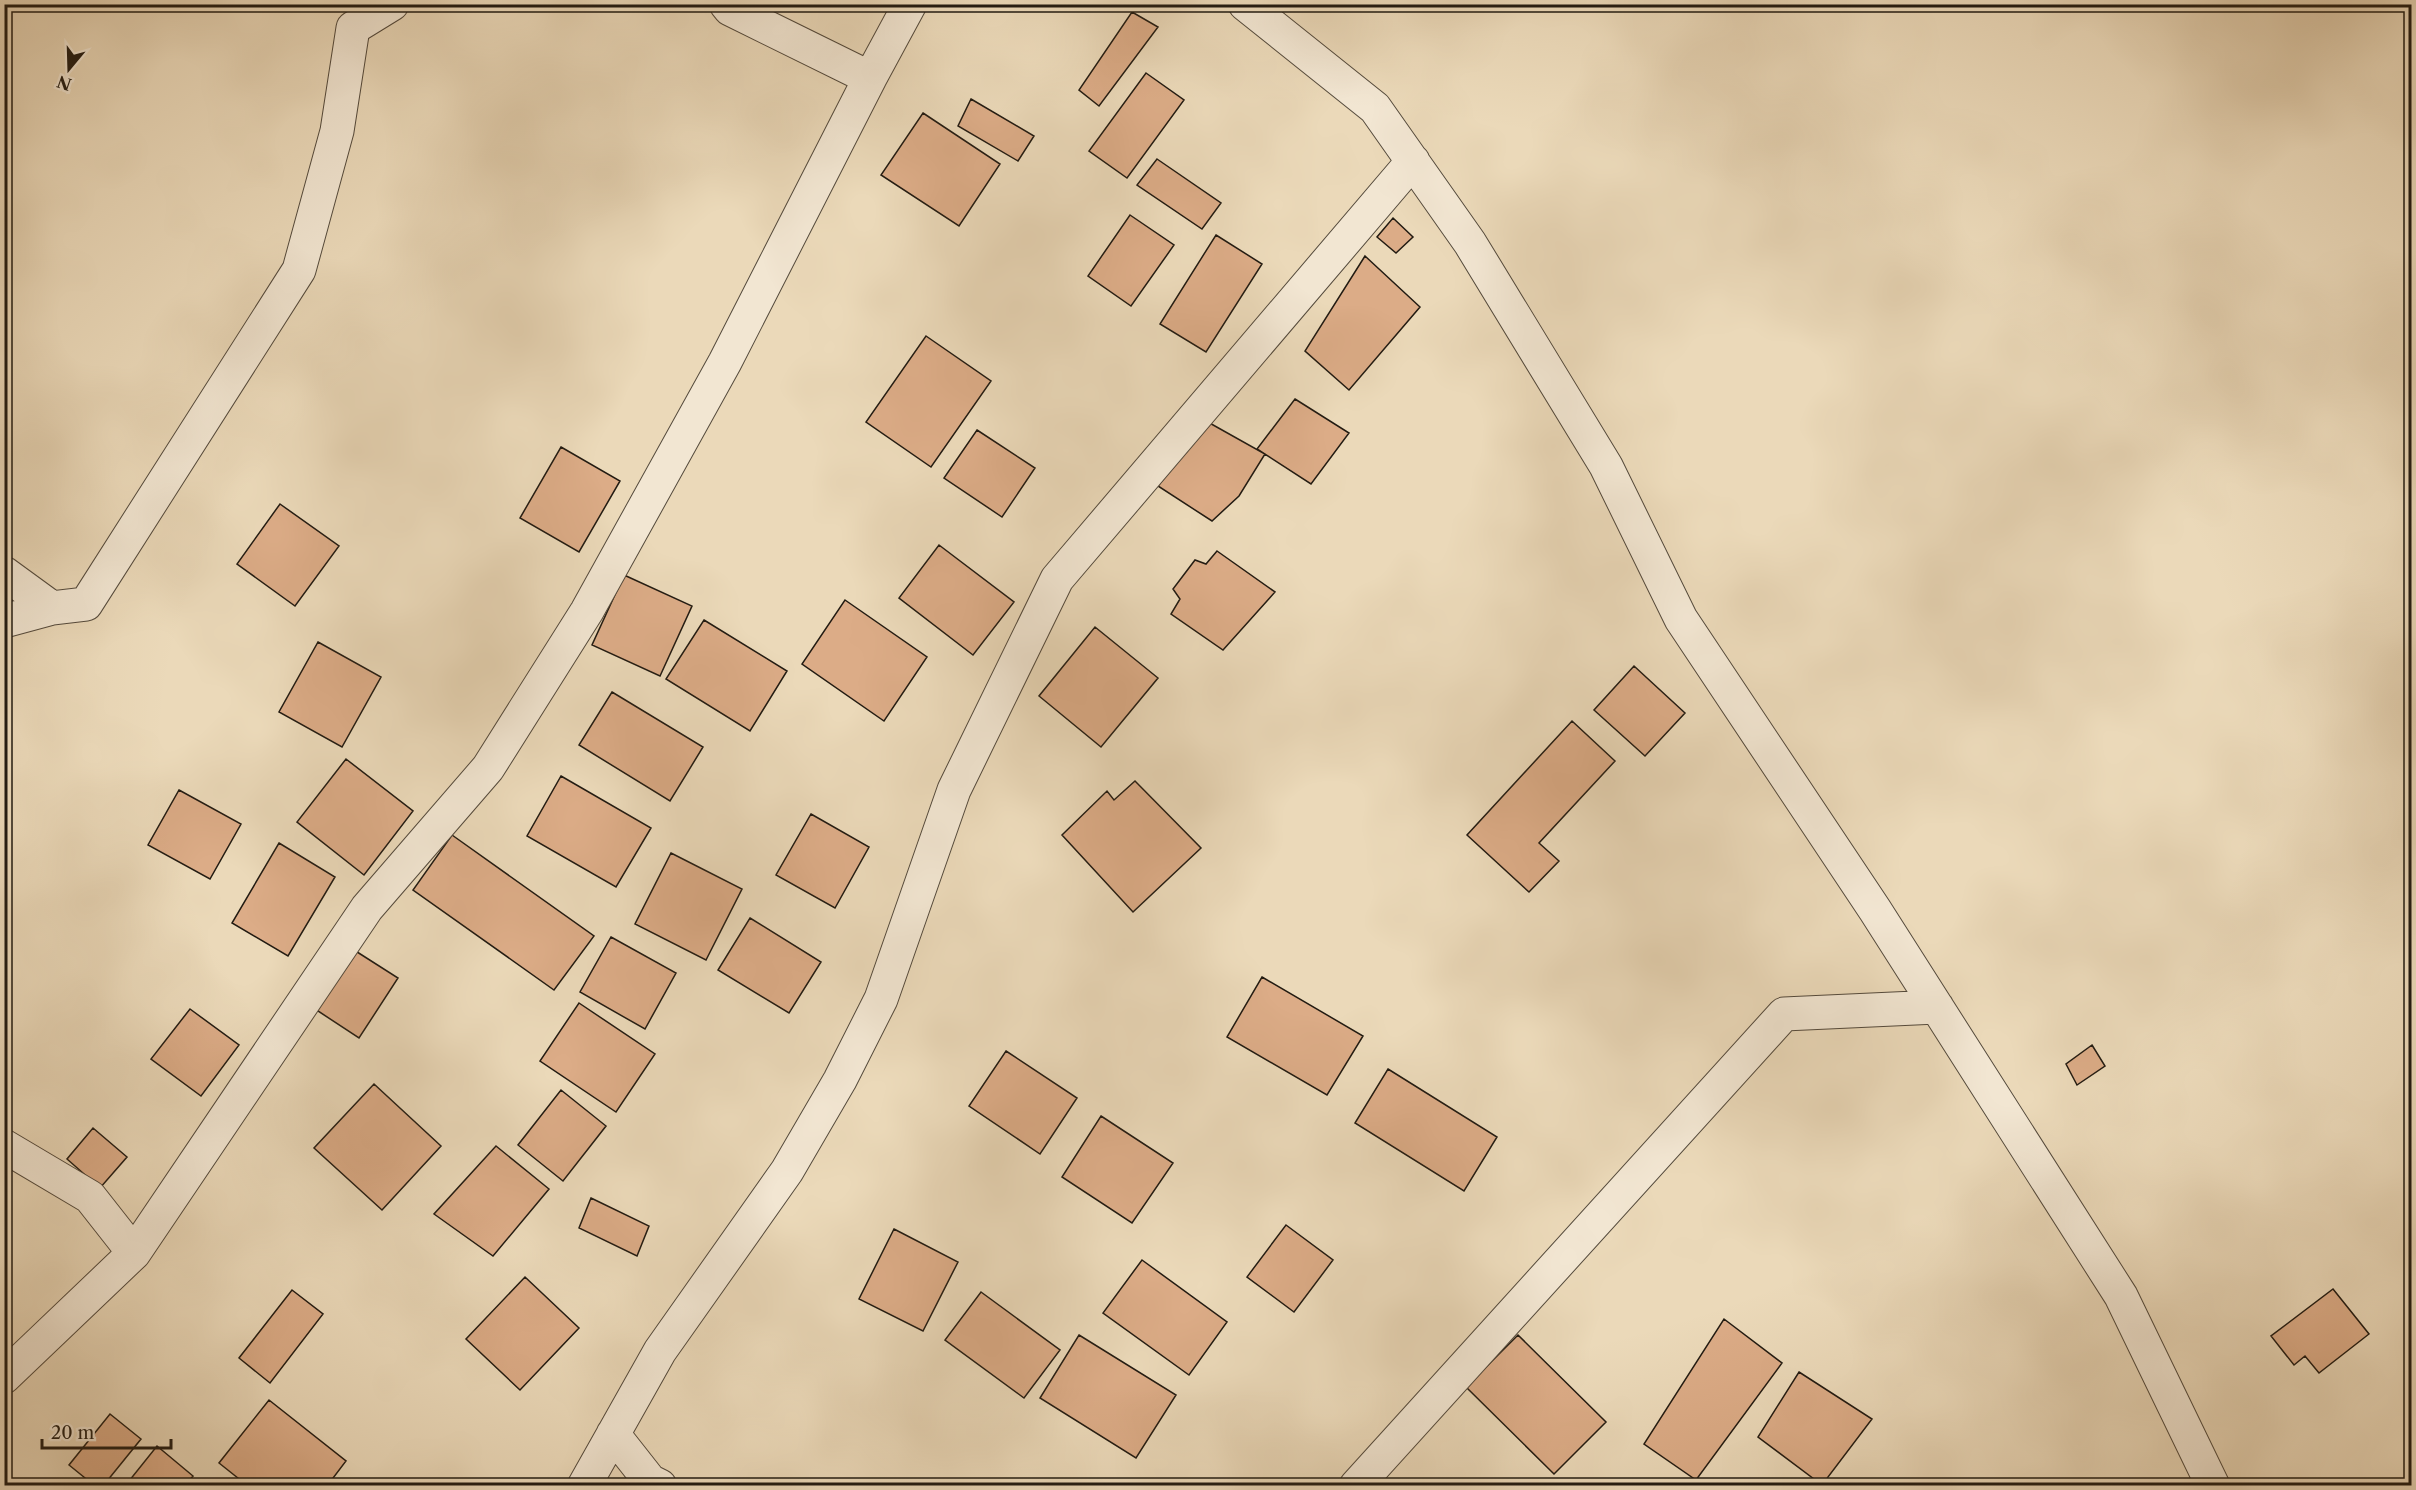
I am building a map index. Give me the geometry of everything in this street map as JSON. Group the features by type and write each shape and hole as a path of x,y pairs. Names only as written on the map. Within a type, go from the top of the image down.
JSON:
{"street":[{"path":"4,621 52,609 86,604 299,270 337,131 353,28 392,4"},
{"path":"726,4 730,9 870,78"},
{"path":"4,1377 134,1253 367,908 488,768 587,611 713,382 910,4"},
{"path":"1245,4 1375,108 1470,243 1606,466 1681,619 1875,910 2121,1296 2213,1485"},
{"path":"584,1485 660,1351 787,1170 840,1080 881,999 954,790 1057,579 1413,162"},
{"path":"4,573 52,609"},
{"path":"1368,1481 1784,1014 1937,1007"},
{"path":"4,1146 90,1197 134,1253"},
{"path":"613,1434 650,1481 660,1485"}],"building":[{"path":"1132,12 1158,27 1099,106 1079,90"},
{"path":"1146,73 1184,100 1127,178 1089,151"},
{"path":"971,99 1034,136 1018,161 958,126"},
{"path":"923,113 1000,164 959,226 881,175"},
{"path":"1157,159 1221,203 1202,229 1137,185"},
{"path":"1130,215 1174,245 1131,306 1088,276"},
{"path":"1393,218 1413,237 1396,253 1377,237"},
{"path":"1216,235 1262,264 1206,352 1160,324"},
{"path":"1365,256 1420,307 1349,390 1305,351"},
{"path":"926,336 991,381 931,467 866,422"},
{"path":"1295,399 1349,433 1311,484 1257,449"},
{"path":"1206,421 1265,454 1239,496 1212,521 1158,486"},
{"path":"977,430 1035,468 1002,517 944,478"},
{"path":"561,447 620,481 579,552 520,518"},
{"path":"280,504 339,546 295,606 237,564"},
{"path":"939,545 1014,602 973,655 899,598"},
{"path":"1217,551 1275,592 1223,650 1171,614 1180,599 1173,589 1195,560 1206,564"},
{"path":"624,575 692,606 660,676 592,645"},
{"path":"845,600 927,657 884,721 802,664"},
{"path":"704,620 787,671 750,731 666,679"},
{"path":"1095,627 1158,678 1101,747 1039,696"},
{"path":"318,642 381,677 342,747 279,712"},
{"path":"1634,666 1685,713 1645,756 1594,710"},
{"path":"612,692 703,747 670,801 579,745"},
{"path":"1572,721 1615,761 1539,843 1559,861 1529,892 1467,835"},
{"path":"346,759 413,811 364,875 297,822"},
{"path":"561,776 651,828 616,887 527,836"},
{"path":"1135,781 1201,848 1133,912 1062,835 1107,791 1114,800"},
{"path":"179,790 241,824 210,879 148,845"},
{"path":"811,814 869,847 835,908 776,875"},
{"path":"452,835 594,936 554,990 413,890"},
{"path":"279,843 335,877 288,956 232,923"},
{"path":"671,853 742,889 706,960 635,924"},
{"path":"750,918 821,962 789,1013 718,970"},
{"path":"611,937 676,973 645,1029 580,992"},
{"path":"354,950 398,978 359,1038 315,1009"},
{"path":"1262,977 1363,1036 1327,1095 1227,1037"},
{"path":"579,1003 655,1054 616,1112 540,1061"},
{"path":"190,1009 239,1045 201,1096 151,1059"},
{"path":"2092,1045 2105,1066 2077,1085 2066,1064"},
{"path":"1006,1051 1077,1098 1040,1154 969,1106"},
{"path":"1388,1069 1497,1137 1464,1191 1355,1123"},
{"path":"374,1084 441,1146 382,1210 314,1148"},
{"path":"561,1090 606,1126 563,1181 518,1145"},
{"path":"1101,1116 1173,1163 1132,1223 1062,1177"},
{"path":"93,1128 127,1157 100,1188 67,1159"},
{"path":"496,1146 549,1189 493,1256 434,1214"},
{"path":"591,1198 649,1226 637,1256 579,1228"},
{"path":"1286,1225 1333,1260 1294,1312 1247,1277"},
{"path":"894,1229 958,1262 923,1331 859,1299"},
{"path":"1142,1260 1227,1322 1189,1375 1103,1313"},
{"path":"525,1277 579,1328 520,1390 466,1339"},
{"path":"2333,1289 2369,1334 2319,1373 2305,1356 2294,1365 2271,1336"},
{"path":"292,1290 323,1314 270,1383 239,1358"},
{"path":"981,1292 1060,1350 1024,1398 945,1340"},
{"path":"1724,1319 1782,1363 1696,1480 1644,1444"},
{"path":"1079,1335 1176,1395 1136,1458 1040,1398"},
{"path":"1518,1335 1606,1422 1554,1474 1466,1387"},
{"path":"1799,1372 1872,1419 1822,1485 1758,1437"},
{"path":"269,1400 346,1461 327,1486 248,1486 219,1463"},
{"path":"110,1414 141,1439 103,1486 95,1486 69,1465"},
{"path":"157,1446 193,1476 185,1486 125,1486"}]}
